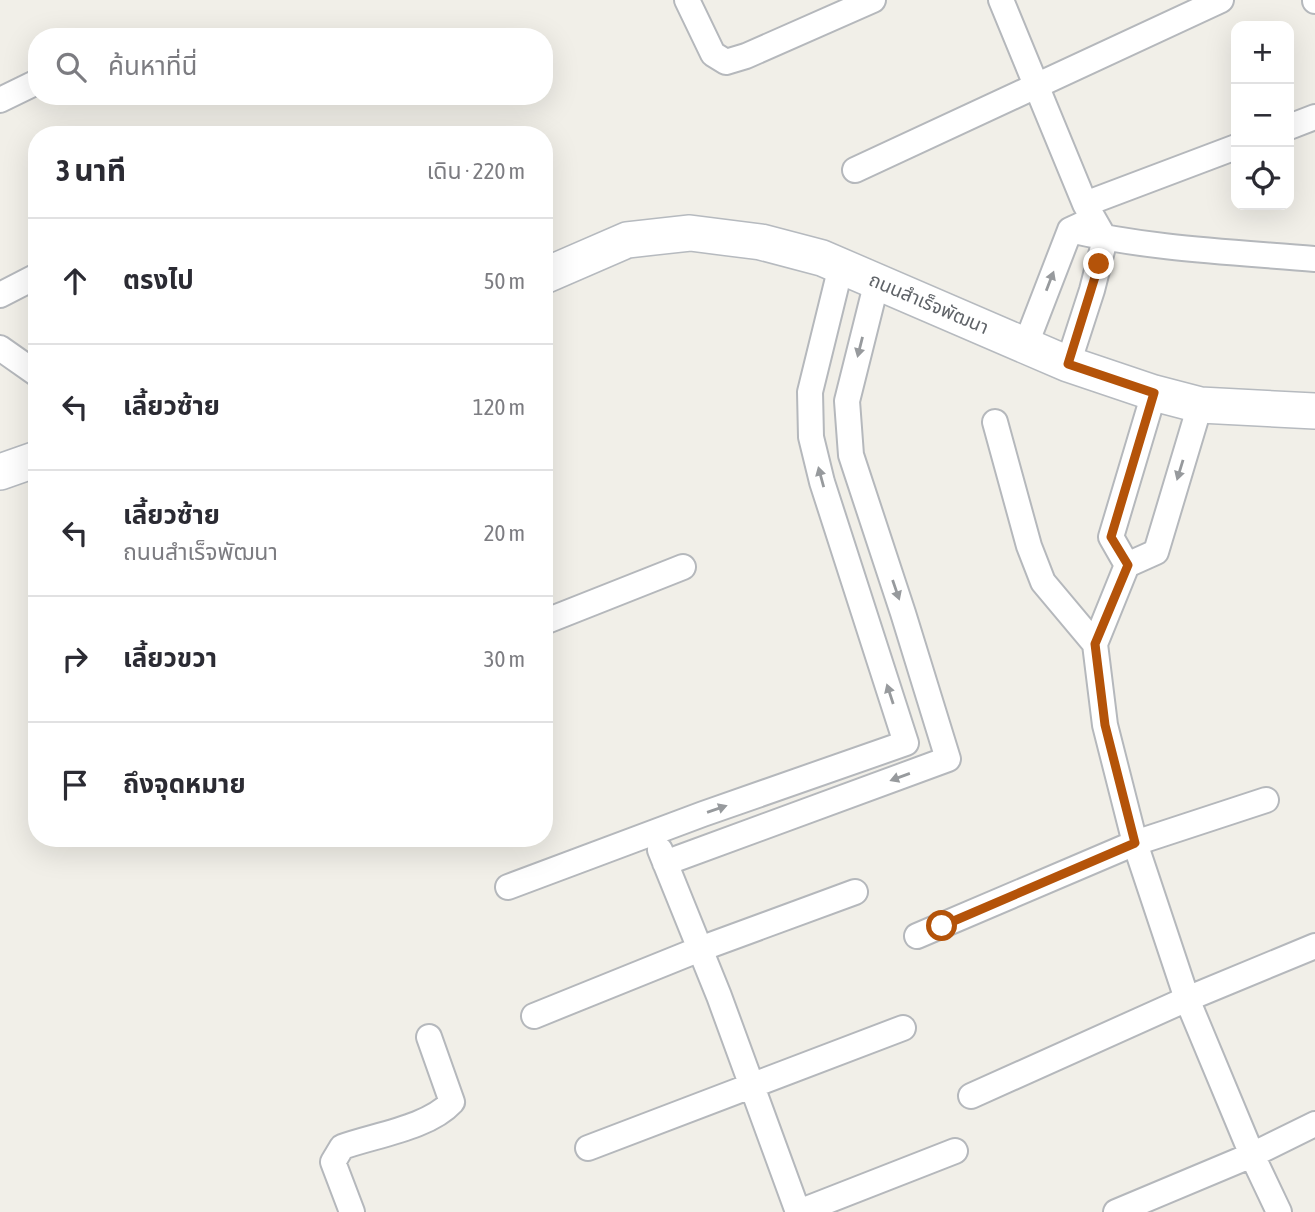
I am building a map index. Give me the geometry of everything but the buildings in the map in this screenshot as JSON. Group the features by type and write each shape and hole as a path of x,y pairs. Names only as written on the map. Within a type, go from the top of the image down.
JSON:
{"street":[{"path":"687,0 713,54 726,62 873,0"},
{"path":"1002,0 1094,220 1093,290 1068,364"},
{"path":"855,170 1221,0"},
{"path":"0,100 28,86"},
{"path":"1294,125 1315,117"},
{"path":"1026,344 1070,230 1231,150"},
{"path":"1094,220 1315,259"},
{"name":"ถนนสำเร็จพัฒนา","path":"553,272 627,240 690,233 761,242 841,266 1068,364 1154,393 1200,405 1315,411"},
{"path":"841,266 810,392 811,437 822,482 906,743"},
{"path":"0,295 28,281"},
{"path":"877,281 847,401 851,455 948,759"},
{"path":"0,348 28,368"},
{"path":"1128,565 1111,537 1154,393"},
{"path":"1200,405 1156,552 1128,565 1095,644 1105,725 1135,843 1187,999 1252,1155 1279,1212"},
{"path":"995,422 1029,546 1043,582 1095,644"},
{"path":"0,472 28,462"},
{"path":"851,572 885,561"},
{"path":"553,618 683,567"},
{"path":"508,887 906,743 948,759"},
{"path":"665,863 948,759"},
{"path":"917,936 1135,843 1266,800"},
{"path":"653,833 700,949 799,1212 955,1151"},
{"path":"534,1016 700,949 855,892"},
{"path":"971,1096 1187,999 1315,946"},
{"path":"587,1149 903,1028"},
{"path":"352,1212 333,1162 342,1147 422,1122 443,1111 452,1102 429,1037"},
{"path":"1116,1212 1252,1155 1315,1124"}],"route":[{"path":"942,926 1135,843 1105,725 1095,644 1128,565 1111,537 1154,393 1068,364 1099,264"}]}
